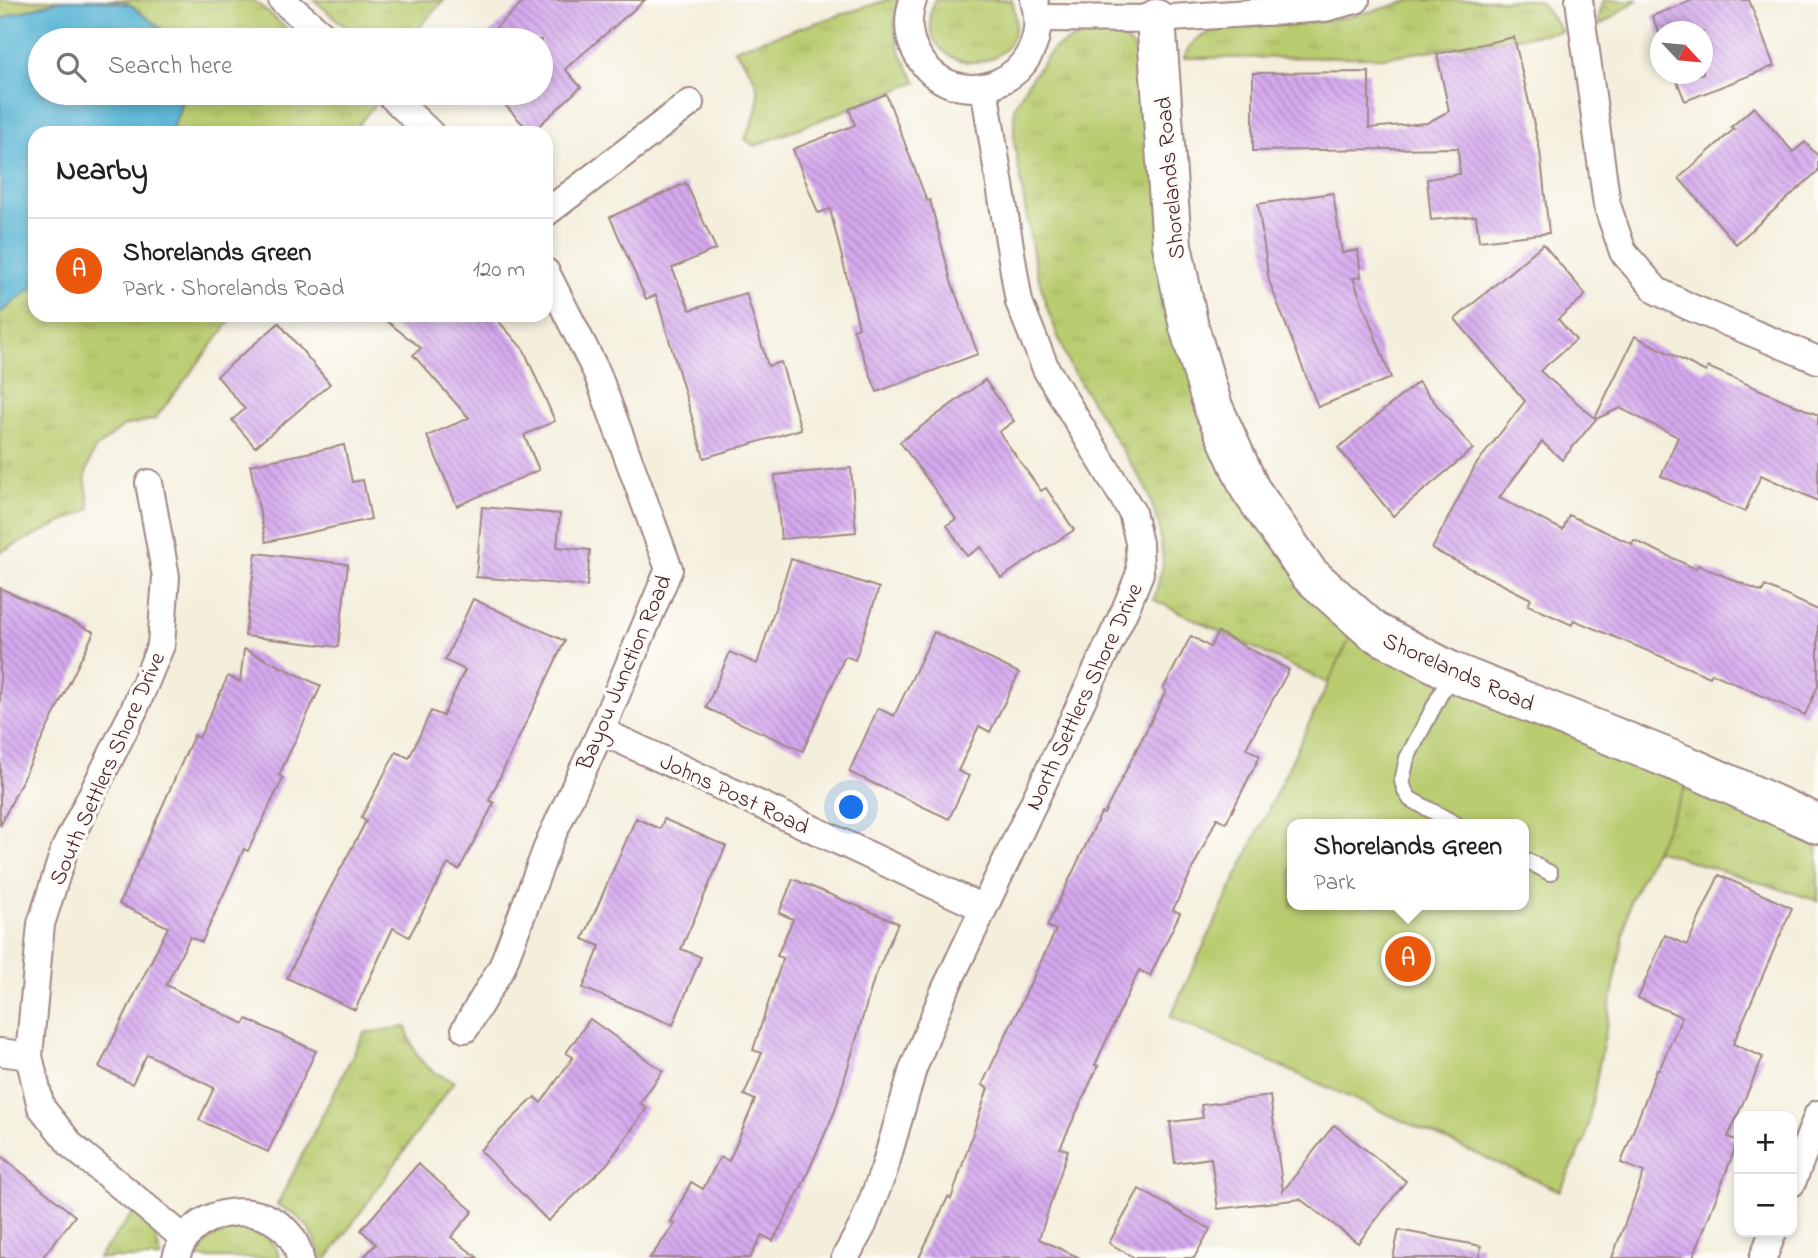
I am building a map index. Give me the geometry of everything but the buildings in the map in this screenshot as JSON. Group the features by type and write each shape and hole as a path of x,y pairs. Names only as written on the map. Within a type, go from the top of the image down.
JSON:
{"street":[{"path":"282,0 315,28"},
{"path":"913,0 908,15 910,41 923,65 943,81 970,88 999,83 1023,65 1036,41 1036,9 1156,19 1325,8 1356,0"},
{"path":"1579,0 1607,205 1623,253 1657,291 1818,360"},
{"name":"Shorelands Road","path":"1156,19 1172,245 1189,327 1213,407 1250,489 1309,574 1373,631 1452,673 1695,769 1818,824"},
{"name":"North Settlers Shore Drive","path":"845,1258 863,1225 884,1170 913,1069 928,1032 1140,573 1139,542 1132,512 1046,369 1019,302 984,87"},
{"path":"553,208 690,103"},
{"path":"401,105 423,126"},
{"name":"Bayou Junction Road","path":"465,1029 502,967 550,840 601,731 669,569 597,373 553,286"},
{"name":"South Settlers Shore Drive","path":"149,483 166,577 160,645 134,710 65,848 41,924 29,1056 41,1107 72,1146 181,1248"},
{"name":"Johns Post Road","path":"601,731 983,908"},
{"path":"0,1052 29,1056"},
{"path":"1795,1174 1818,1114"},
{"path":"181,1248 192,1229 213,1216 237,1211 262,1215 283,1228 298,1248 300,1258"},
{"path":"1763,1258 1771,1237"}],"lane":[{"path":"1447,819 1410,799 1402,781 1407,758 1452,673"},
{"path":"1529,862 1550,873"}],"green space":[{"path":"0,0 61,0 7,16 0,22"},
{"path":"97,0 253,0 287,28 160,28 129,4"},
{"path":"314,0 444,0 419,28 347,28"},
{"path":"887,0 899,0 895,22 898,43 905,63 917,82 754,146 745,139 756,112 758,92 751,72 734,49"},
{"path":"934,0 1012,0 1015,27 1007,47 992,58 973,62 954,58 938,46 931,27"},
{"path":"1413,0 1535,0 1540,2 1562,31 1386,57 1184,58 1194,41 1212,32 1326,20"},
{"path":"1604,0 1637,0 1599,26"},
{"path":"1105,33 1119,36 1128,42 1143,63 1198,400 1353,631 1329,684 1154,600 1163,564 1159,525 1146,488 1070,367 1047,308 1035,265 1014,142 1014,108 1027,84 1053,49 1073,39"},
{"path":"181,105 374,105 358,126 173,126"},
{"path":"28,291 28,322 230,322 155,419 124,426 94,450 85,476 90,509 0,552 0,313"},
{"path":"1353,631 1688,783 1630,901 1585,1140 1560,1191 1170,1017"},
{"path":"1688,783 1818,838 1818,901 1655,850"},
{"path":"406,1027 422,1062 454,1081 328,1258 320,1258 315,1239 306,1225 294,1214 277,1205 364,1033"},
{"path":"135,1211 154,1231 161,1258 98,1258"},
{"path":"238,1228 252,1231 270,1241 280,1258 196,1258 212,1237"}],"water":[{"path":"61,0 97,0 129,4 160,28 28,28 28,105 181,105 173,126 28,126 28,291 0,313 0,22 7,16"}],"place":[{"name":"Shorelands Green","path":"1408,959"}]}
